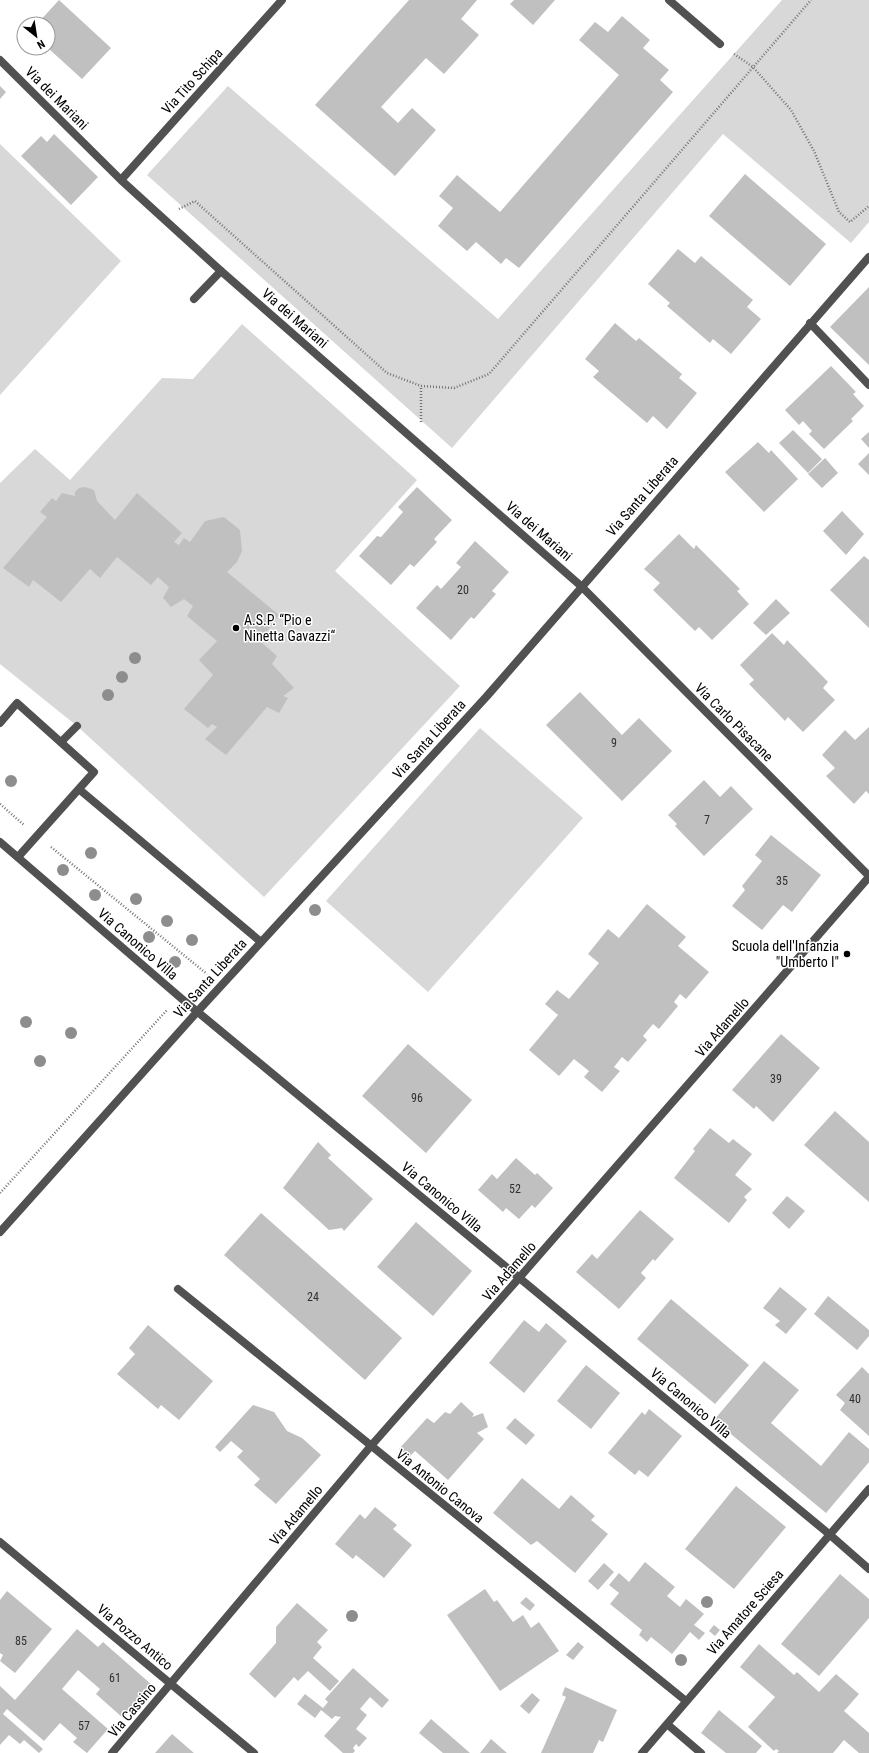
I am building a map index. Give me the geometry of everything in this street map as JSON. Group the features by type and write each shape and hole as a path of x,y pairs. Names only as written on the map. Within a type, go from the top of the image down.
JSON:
{"street":[{"name":"Via Tito Schipa","path":"121,180 282,0"},
{"path":"669,0 720,44"},
{"name":"Via dei Mariani","path":"0,60 121,180 221,271 581,586"},
{"name":"Via Santa Liberata","path":"0,1232 197,1012 487,696 581,586 869,257"},
{"path":"194,299 221,271"},
{"path":"810,323 869,385"},
{"name":"Via Carlo Pisacane","path":"581,586 869,876"},
{"path":"0,723 17,703 94,772 80,790 18,858"},
{"path":"61,742 77,726"},
{"path":"80,790 261,942"},
{"name":"Via Canonico Villa","path":"0,842 197,1012 829,1534 869,1569"},
{"name":"Via Adamello","path":"171,1683 370,1447 520,1278 869,876"},
{"name":"Via Antonio Canova","path":"178,1289 370,1447 686,1701"},
{"name":"Via Amatore Sciesa","path":"642,1753 869,1488"},
{"name":"Via Pozzo Antico","path":"0,1542 254,1753"},
{"name":"Via Cassino","path":"112,1753 171,1683"},
{"path":"667,1724 701,1753"}],"path":[{"path":"162,217 195,201 387,373 421,386 454,388 489,374 811,0"},
{"path":"720,44 753,67 791,110 814,151 839,212 850,222 869,206"},
{"path":"421,386 421,445"},
{"path":"0,804 37,836 209,975 205,980"},
{"path":"0,1192 169,1007"}],"shaded area":[{"path":"782,0 869,0 869,222 851,243 723,134 452,448 147,175 228,86 498,319"},
{"path":"0,144 121,261 0,395"},
{"path":"242,324 417,480 335,571 460,686 264,897 77,726 0,664 0,483 35,449 70,480 162,378 193,379"},
{"path":"480,728 583,818 428,992 326,901"}],"building":[{"path":"59,0 111,48 82,79 56,55 56,16 44,16"},
{"path":"409,0 477,0 461,19 479,35 444,74 426,58 381,107 398,123 412,108 436,130 395,176 315,105"},
{"path":"514,0 555,0 533,25 510,4"},
{"path":"622,16 650,40 643,48 669,70 660,80 673,92 519,268 506,258 501,264 476,242 467,251 438,226 453,208 439,196 457,175 500,212 619,75 579,40 595,22 608,32"},
{"path":"0,86 6,92 0,99"},
{"path":"54,134 98,177 71,205 21,156 41,136 47,142"},
{"path":"745,174 826,244 790,286 709,216"},
{"path":"678,249 695,263 701,256 753,300 747,307 761,319 731,354 713,339 710,343 667,306 670,303 648,284"},
{"path":"869,287 869,365 830,327"},
{"path":"615,323 636,341 639,338 682,374 679,378 697,393 667,429 653,416 647,423 593,377 599,371 585,359"},
{"path":"831,366 856,392 853,394 864,406 851,419 853,421 824,449 809,434 812,431 803,421 799,425 785,410"},
{"path":"793,430 822,459 808,473 779,443"},
{"path":"869,432 869,448 861,439"},
{"path":"758,442 769,453 771,450 798,479 764,512 725,472"},
{"path":"869,453 869,475 858,464"},
{"path":"825,458 838,473 822,488 808,474"},
{"name":"A.S.P. “Pio e Ninetta Gavazzi“","path":"85,487 94,490 97,501 115,520 137,493 182,533 174,542 179,545 184,538 190,542 205,521 224,517 240,530 242,551 237,562 227,572 279,615 260,641 277,656 272,664 294,688 283,696 288,698 279,713 267,707 226,755 205,739 217,727 212,724 208,728 184,709 213,675 199,660 217,641 187,616 193,606 184,599 171,607 163,598 169,587 158,577 151,585 117,557 100,578 90,569 61,602 33,580 29,587 3,568 47,517 40,512 52,498 56,501 62,493 75,496 75,492 79,488"},
{"path":"417,487 452,520 434,539 437,542 414,567 410,564 391,585 359,556 377,536 381,537 403,512 398,507"},
{"path":"842,511 864,534 846,555 823,531"},
{"path":"679,534 694,549 696,545 740,589 737,591 749,604 712,640 699,627 695,631 653,590 660,583 644,569"},
{"path":"475,541 509,572 492,591 496,594 474,619 471,617 451,640 416,608 437,585 441,589 461,567 456,563"},
{"path":"864,556 869,560 869,628 830,590"},
{"path":"776,599 790,613 766,635 753,623"},
{"path":"772,633 784,645 787,640 828,682 823,688 835,700 803,732 788,717 785,721 749,684 754,680 740,665"},
{"path":"580,692 622,735 639,718 672,751 622,801 546,725"},
{"path":"869,727 869,794 866,791 854,804 826,776 835,768 822,755 845,730 855,740"},
{"path":"704,780 720,797 731,786 753,809 704,856 675,826 677,824 668,815"},
{"path":"771,835 821,875 792,912 783,905 762,930 732,906 745,890 742,886 762,861 755,855"},
{"path":"647,904 686,937 678,946 709,972 686,999 680,994 674,1002 678,1006 659,1029 653,1024 643,1036 647,1040 628,1062 622,1057 614,1067 620,1071 602,1092 584,1077 589,1071 574,1059 559,1076 529,1050 558,1015 545,1004 557,990 569,999 599,963 588,954 608,929 619,938"},
{"path":"781,1034 820,1068 773,1122 756,1106 754,1109 732,1090"},
{"path":"408,1044 472,1100 426,1153 362,1096"},
{"path":"835,1111 869,1142 869,1202 804,1145"},
{"path":"710,1128 729,1143 733,1139 752,1154 735,1175 752,1189 744,1197 747,1200 729,1223 674,1178 695,1151 693,1149"},
{"path":"318,1142 331,1155 328,1158 373,1199 344,1231 342,1228 329,1230 283,1188"},
{"path":"516,1158 535,1175 537,1173 553,1188 535,1208 532,1205 519,1219 506,1208 503,1212 478,1190 492,1174 497,1179"},
{"path":"787,1196 805,1211 789,1229 772,1213"},
{"path":"640,1210 674,1239 655,1261 653,1259 641,1273 646,1278 619,1309 576,1272 592,1254 597,1259"},
{"path":"261,1213 402,1338 365,1380 224,1255"},
{"path":"416,1222 472,1271 433,1316 377,1267"},
{"path":"780,1287 807,1309 786,1334 775,1325 780,1321 763,1308"},
{"path":"828,1296 869,1330 869,1336 857,1350 814,1314"},
{"path":"671,1299 749,1365 715,1404 637,1339"},
{"path":"524,1320 539,1332 546,1323 567,1341 524,1393 489,1363"},
{"path":"148,1325 213,1381 179,1420 161,1405 158,1409 117,1374 135,1354 129,1348"},
{"path":"764,1361 799,1390 771,1423 821,1466 849,1432 869,1449 869,1462 826,1513 714,1420"},
{"path":"586,1365 620,1393 591,1429 557,1401"},
{"path":"862,1367 869,1374 869,1436 840,1410 845,1403 836,1395"},
{"path":"461,1402 474,1414 472,1417 483,1413 488,1427 477,1433 484,1439 448,1480 415,1451 409,1457 399,1449 427,1418 434,1423 445,1412 450,1414"},
{"path":"253,1405 274,1412 287,1431 302,1438 321,1455 276,1504 254,1485 260,1479 237,1457 243,1451 231,1441 220,1452 215,1447"},
{"path":"649,1409 682,1436 648,1477 639,1470 635,1475 608,1453 642,1412 645,1415"},
{"path":"515,1418 535,1435 526,1445 506,1428"},
{"path":"522,1478 559,1509 571,1495 595,1516 591,1520 608,1534 575,1573 537,1541 531,1545 493,1513"},
{"path":"736,1486 786,1527 734,1589 685,1549"},
{"path":"375,1507 397,1525 393,1529 412,1545 384,1578 356,1555 353,1559 335,1544 360,1514 365,1519"},
{"path":"645,1562 675,1587 667,1596 680,1607 686,1599 704,1614 694,1625 705,1633 699,1640 690,1632 672,1654 651,1637 647,1642 639,1635 642,1630 610,1604 619,1593 609,1585 619,1573 629,1582"},
{"path":"604,1563 614,1572 598,1590 588,1581"},
{"path":"840,1574 869,1599 869,1618 819,1676 781,1644"},
{"path":"485,1589 494,1602 497,1600 513,1622 523,1615 531,1628 539,1622 559,1651 500,1691 447,1615"},
{"path":"7,1591 52,1629 15,1673 0,1661 3,1655 0,1653 0,1600"},
{"path":"526,1597 535,1605 530,1611 520,1603"},
{"path":"297,1603 328,1630 317,1642 322,1647 313,1658 339,1681 330,1691 308,1671 298,1681 294,1677 275,1698 249,1674 276,1643 276,1627"},
{"path":"714,1625 720,1630 715,1636 709,1631"},
{"path":"77,1629 98,1647 103,1642 152,1685 123,1718 96,1694 100,1689 78,1670 62,1689 108,1729 87,1753 73,1742 77,1738 60,1723 44,1741 7,1709 3,1714 43,1749 39,1753 24,1740 20,1744 9,1735 0,1745 0,1686 15,1700"},
{"path":"578,1642 584,1647 573,1660 566,1655"},
{"path":"759,1644 794,1675 797,1672 819,1692 836,1674 859,1694 844,1711 869,1733 869,1753 859,1753 844,1740 833,1753 777,1753 779,1751 776,1749 774,1751 748,1727 775,1697 740,1667"},
{"path":"353,1668 389,1700 382,1708 370,1697 360,1709 367,1715 356,1729 367,1738 359,1747 356,1744 353,1748 355,1751 353,1753 343,1753 324,1736 341,1717 335,1716 332,1719 321,1710 315,1718 297,1704 305,1694 323,1708 328,1702 325,1699"},
{"path":"565,1687 617,1710 603,1742 599,1740 593,1753 541,1753 566,1697 562,1695"},
{"path":"532,1693 540,1700 529,1714 520,1706"},
{"path":"719,1710 762,1746 756,1753 726,1753 701,1733"},
{"path":"431,1719 470,1753 443,1753 419,1733"},
{"path":"172,1734 194,1753 155,1753"},
{"path":"491,1739 507,1753 480,1753"}],"place":[{"name":"A.S.P. “Pio e Ninetta Gavazzi“","path":"236,628"},
{"name":"Scuola dell'Infanzia \"Umberto I\"","path":"847,954"}]}
